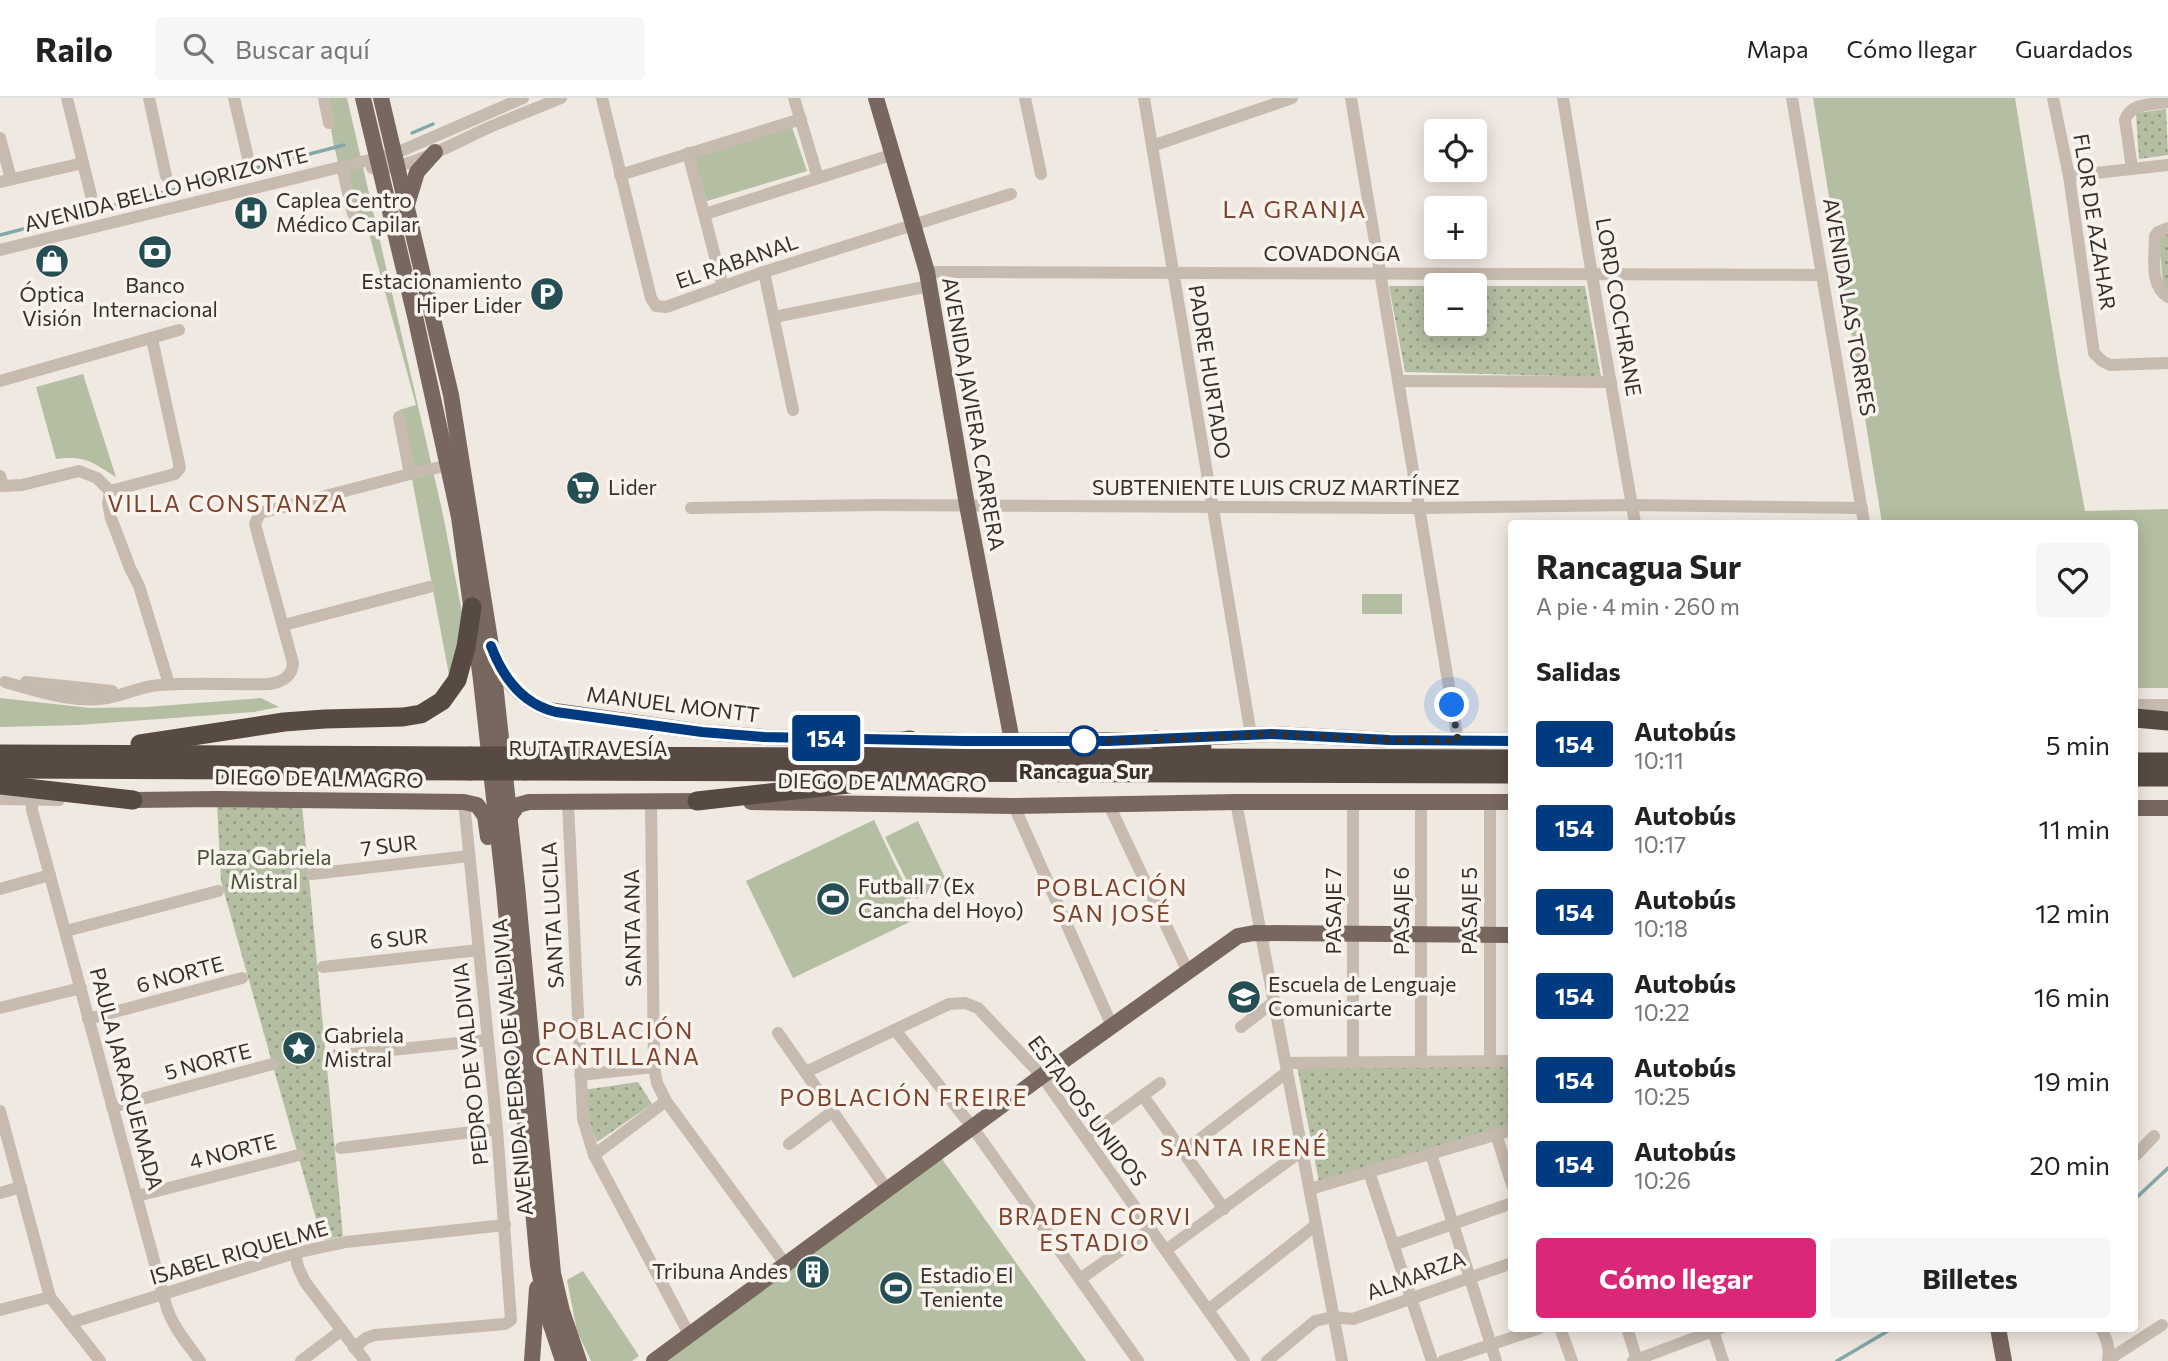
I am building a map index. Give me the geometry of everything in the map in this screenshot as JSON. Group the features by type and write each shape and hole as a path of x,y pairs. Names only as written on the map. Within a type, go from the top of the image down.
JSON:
{"highway":[{"path":"82,754 284,722 402,718 421,714 442,701 457,680 466,647 472,607"},
{"path":"2138,718 2168,721"},
{"path":"793,756 910,740"},
{"path":"1156,740 1261,758"},
{"name":"RUTA TRAVESÍA","path":"0,754 470,764"},
{"name":"RUTA TRAVESÍA","path":"524,764 793,756 1508,759"},
{"path":"2138,762 2168,762"},
{"name":"RUTA TRAVESÍA","path":"0,769 524,764 924,774 1508,774"},
{"path":"697,801 924,774"},
{"path":"1412,774 1452,782 1508,788"},
{"path":"2138,777 2168,777"},
{"path":"0,785 133,800"}],"main road":[{"path":"349,98 369,122"},
{"path":"363,98 369,122 406,208 451,396 491,646 498,765"},
{"path":"381,98 387,162 459,517 498,765"},
{"name":"AVENIDA JAVIERA CARRERA","path":"876,98 894,153 928,279 1012,741"},
{"path":"406,208 418,172 435,152"},
{"name":"MANUEL MONTT","path":"491,646 504,675 517,691 533,704 556,712 729,735 1012,741 1156,740 1251,735 1508,741"},
{"name":"AVENIDA PEDRO DE VALDIVIA","path":"498,765 510,816 554,1273 562,1311 579,1361"},
{"name":"AVENIDA PEDRO DE VALDIVIA","path":"498,765 511,959 538,1265 549,1319 563,1361"},
{"name":"DIEGO DE ALMAGRO","path":"133,800 464,802"},
{"name":"DIEGO DE ALMAGRO","path":"510,816 515,808 525,802 697,801 1014,806 1236,802 1508,802"},
{"path":"464,802 477,805 487,822 495,900 511,959"},
{"path":"2138,808 2168,808"},
{"path":"655,1359 1238,936 1247,933 1508,935"},
{"name":"AVENIDA PEDRO DE VALDIVIA","path":"532,1361 538,1265"},
{"path":"2002,1332 2004,1361"}],"street":[{"path":"67,98 91,195"},
{"path":"149,98 166,176"},
{"path":"234,98 248,158"},
{"path":"324,98 329,123"},
{"path":"387,162 523,98"},
{"path":"387,162 435,152 561,98"},
{"name":"EL RABANAL","path":"602,98 651,298 656,306 666,307 764,272 1011,194"},
{"path":"794,98 818,178"},
{"path":"1025,98 1041,174"},
{"name":"PADRE HURTADO","path":"1144,98 1251,735"},
{"path":"1152,146 1292,98"},
{"path":"1351,98 1458,741"},
{"name":"LORD COCHRANE","path":"1563,98 1634,520"},
{"name":"AVENIDA LAS TORRES","path":"1792,98 1864,520"},
{"name":"FLOR DE AZAHAR","path":"2053,98 2069,176 2094,353 2110,365 2168,363"},
{"path":"2132,168 2125,120 2128,113 2133,107 2168,102"},
{"path":"620,175 801,119"},
{"path":"0,138 6,180 83,163"},
{"path":"688,153 723,287"},
{"path":"705,214 894,153"},
{"name":"AVENIDA BELLO HORIZONTE","path":"0,250 342,167 387,162"},
{"path":"2069,176 2168,165"},
{"path":"342,167 353,215"},
{"path":"2168,228 2155,236 2156,285 2168,297"},
{"path":"764,272 793,410"},
{"name":"COVADONGA","path":"774,317 928,279 1173,273 1822,275"},
{"path":"0,381 179,330"},
{"path":"110,491 175,474 180,468 152,339"},
{"path":"1399,381 1611,382"},
{"path":"399,417 410,474"},
{"path":"3,682 56,695 89,699 109,698 169,684 280,682 288,677 293,667 256,524 260,513 449,465"},
{"path":"0,477 3,486 22,485 79,471 97,478 110,491"},
{"path":"110,491 108,503 111,518 139,586 169,684"},
{"name":"SUBTENIENTE LUIS CRUZ MARTÍNEZ","path":"691,508 967,505 1418,508 1632,505 1862,508"},
{"path":"284,625 429,587"},
{"path":"2138,705 2168,705"},
{"name":"DIEGO DE ALMAGRO","path":"0,799 133,800"},
{"name":"PAULA JARAQUEMADA","path":"32,799 32,810 169,1317 200,1361"},
{"name":"SANTA ANA","path":"651,801 654,1067 657,1083 666,1101 786,1265"},
{"name":"PEDRO DE VALDIVIA","path":"354,1348 366,1338 375,1335 510,1322 497,1129 464,802"},
{"path":"1236,802 1342,1361"},
{"name":"PASAJE 7","path":"1353,802 1353,1063"},
{"name":"PASAJE 6","path":"1421,1062 1422,802"},
{"name":"PASAJE 5","path":"1490,802 1490,1061"},
{"name":"SANTA LUCILA","path":"568,803 583,1119 594,1155 690,1336"},
{"path":"1109,805 1188,972"},
{"path":"1014,806 1112,1026"},
{"name":"7 SUR","path":"313,874 469,856"},
{"path":"0,889 50,875"},
{"path":"66,931 218,891"},
{"name":"6 SUR","path":"323,967 479,950"},
{"name":"6 NORTE","path":"88,1019 242,978"},
{"path":"0,1008 81,988"},
{"path":"1241,1027 1275,1001"},
{"name":"ESTADOS UNIDOS","path":"806,1072 943,1006 965,1003 984,1014 1042,1076 1244,1361"},
{"path":"895,1030 973,1128 1138,1361"},
{"path":"778,1033 888,1191"},
{"path":"333,1056 488,1040"},
{"path":"1183,1152 1287,1068 1353,1063 1508,1061"},
{"name":"5 NORTE","path":"112,1107 273,1064"},
{"path":"580,1075 654,1067"},
{"path":"1086,1137 1160,1083"},
{"path":"1143,1096 1224,1209"},
{"path":"594,1155 666,1101"},
{"path":"0,1111 50,1297 100,1361"},
{"path":"789,1144 833,1111"},
{"path":"341,1148 497,1129"},
{"path":"1310,1189 1508,1131"},
{"path":"1496,1135 1508,1172"},
{"path":"2138,1153 2154,1136"},
{"path":"1166,1251 1303,1150"},
{"path":"1431,1154 1451,1225 1496,1361"},
{"name":"4 NORTE","path":"137,1196 299,1155"},
{"path":"1369,1172 1432,1361"},
{"path":"0,1193 21,1187"},
{"path":"1393,1245 1508,1204"},
{"name":"ISABEL RIQUELME","path":"71,1323 295,1253 346,1242 505,1225"},
{"path":"1208,1310 1316,1225"},
{"path":"1080,1279 1151,1229"},
{"path":"295,1253 303,1277 365,1361"},
{"name":"ALMARZA","path":"1333,1317 1353,1320 1508,1264"},
{"path":"0,1310 50,1297"},
{"path":"1268,1361 1315,1321 1333,1317"},
{"path":"2108,1360 2162,1325"},
{"path":"301,1361 342,1330"},
{"path":"1443,1361 1528,1332"},
{"path":"1561,1332 1572,1361"},
{"path":"1628,1332 1635,1360 1707,1332"},
{"path":"1716,1332 1723,1361"},
{"path":"2103,1332 2109,1343 2108,1360"}],"green space":[{"path":"327,98 347,98 442,510 463,617 450,680 399,410 416,405 364,215 352,218 333,142"},
{"path":"1813,98 2015,98 2060,377 2085,511 2168,509 2168,688 2138,688 2138,520 1882,520"},
{"path":"2166,109 2168,155 2139,159 2136,113"},
{"path":"791,124 807,171 707,201 692,155"},
{"path":"2168,232 2168,290 2163,285 2159,239"},
{"path":"1389,286 1424,286 1424,336 1487,336 1487,286 1585,286 1601,377 1405,372"},
{"path":"83,374 116,477 88,461 74,458 56,459 36,387"},
{"path":"1362,594 1402,594 1402,614 1362,614"},
{"path":"0,698 90,708 147,707 261,698 279,707 254,712 78,725 0,727"},
{"name":"Plaza Gabriela Mistral","path":"217,804 302,805 343,1236 325,1240 320,1233 221,881"},
{"name":"Futball 7 (Ex Cancha del Hoyo)","path":"874,820 920,917 793,978 746,881"},
{"path":"918,821 948,884 916,899 885,837"},
{"path":"1508,1065 1508,1137 1320,1188 1297,1066"},
{"path":"638,1082 652,1104 597,1142 583,1090"},
{"name":"Estadio El Teniente","path":"942,1159 1086,1361 667,1361"},
{"path":"583,1271 639,1356 632,1361 591,1361 577,1331 567,1280"}],"waterway":[{"path":"412,133 433,124"},
{"path":"0,235 344,145"},
{"path":"2138,1196 2168,1168"},
{"path":"1837,1361 1886,1332"}],"bus line":[{"name":"154","path":"491,646 510,684 541,708 729,735 988,741 1156,740 1272,734 1389,740 1508,741"}],"place":[{"name":"Caplea Centro Médico Capilar","path":"251,213"},
{"name":"Banco Internacional","path":"155,252"},
{"name":"Óptica Visión","path":"52,261"},
{"name":"Estacionamiento Hiper Lider","path":"547,294"},
{"name":"Lider","path":"583,488"},
{"name":"Rancagua Sur","path":"1084,741"},
{"name":"Futball 7 (Ex Cancha del Hoyo)","path":"833,899"},
{"name":"Escuela de Lenguaje Comunicarte","path":"1244,997"},
{"name":"Gabriela Mistral","path":"299,1048"},
{"name":"Tribuna Andes","path":"813,1272"},
{"name":"Estadio El Teniente","path":"896,1288"}],"district":[{"name":"LA GRANJA","path":"1295,210"},
{"name":"VILLA CONSTANZA","path":"228,504"},
{"name":"POBLACIÓN SAN JOSÉ","path":"1112,901"},
{"name":"POBLACIÓN CANTILLANA","path":"618,1044"},
{"name":"POBLACIÓN FREIRE","path":"904,1098"},
{"name":"SANTA IRENÉ","path":"1244,1148"},
{"name":"BRADEN CORVI ESTADIO","path":"1095,1230"}],"route":[{"path":"1084,741 1272,734 1458,741 1452,705"}]}
